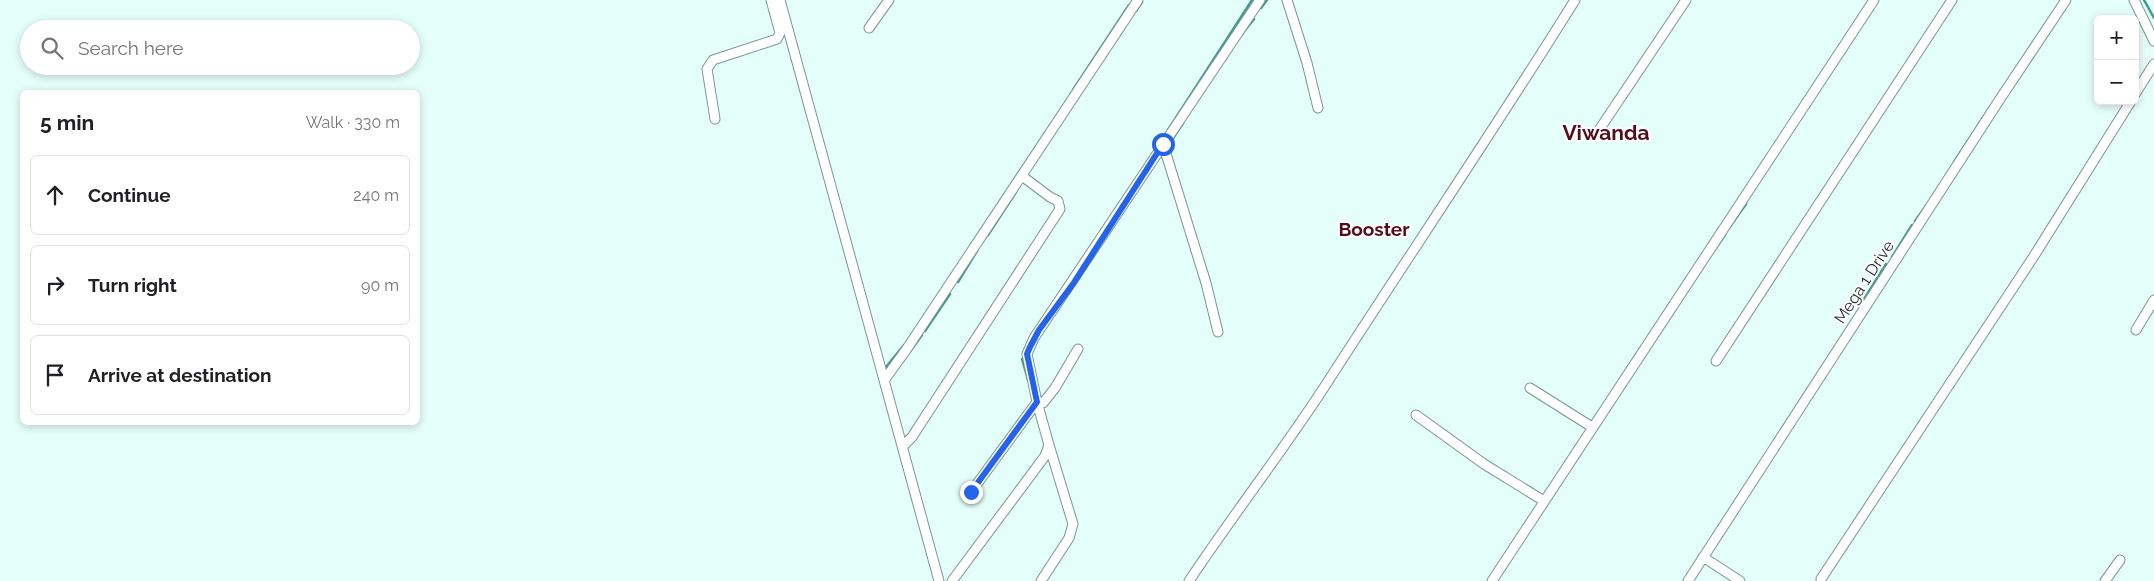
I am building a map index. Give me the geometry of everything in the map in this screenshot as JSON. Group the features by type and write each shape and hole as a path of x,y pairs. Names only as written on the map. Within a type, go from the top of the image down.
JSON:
{"street":[{"path":"715,119 707,69 713,60 777,39 780,33 771,0"},
{"path":"780,0 939,581"},
{"path":"869,28 889,0"},
{"path":"885,379 1138,0"},
{"path":"1041,581 1069,538 1073,524 1037,402 1027,354 1039,330 1073,284 1163,144 1260,0"},
{"path":"1287,0 1307,63 1318,108"},
{"path":"1189,581 1325,386 1576,0"},
{"path":"1599,130 1686,0"},
{"path":"1492,581 1874,0"},
{"path":"1716,361 1952,0"},
{"path":"2134,0 2154,41"},
{"name":"Mega 1 Drive","path":"1688,581 2063,1"},
{"path":"2139,88 2154,64"},
{"path":"1821,578 2034,256 2128,105"},
{"path":"1163,144 1206,283 1218,332"},
{"path":"903,446 912,437 1060,209 1058,201 1050,198 1022,176"},
{"path":"2136,330 2154,300"},
{"path":"1037,402 1044,403 1078,349"},
{"path":"1530,388 1592,428"},
{"path":"971,492 1037,402"},
{"path":"1416,415 1484,464 1544,502"},
{"path":"952,581 1045,456 1049,445"},
{"path":"1703,557 1740,581"},
{"path":"2105,581 2120,560"}],"waterway":[{"path":"1168,130 1252,0"},
{"path":"1261,8 1267,0"},
{"path":"2144,0 2154,18"},
{"path":"1136,11 1142,2"},
{"path":"1073,90 1129,5"},
{"path":"1242,34 1254,19"},
{"path":"1954,162 1990,107"},
{"path":"1168,146 1183,123"},
{"path":"1161,141 1165,134"},
{"path":"988,235 1016,192"},
{"path":"1729,228 1746,204"},
{"path":"1915,221 1926,206"},
{"path":"1054,315 1115,224"},
{"path":"1892,257 1912,225"},
{"path":"1713,252 1725,235"},
{"path":"958,282 977,251"},
{"path":"1861,304 1886,264"},
{"path":"925,331 950,294"},
{"path":"903,361 922,335"},
{"path":"886,367 904,345"},
{"path":"1022,359 1028,380"}],"district":[{"name":"Viwanda","path":"1606,132"},
{"name":"Booster","path":"1374,229"}],"route":[{"path":"971,492 1037,402 1027,354 1039,330 1073,284 1163,144"}]}
